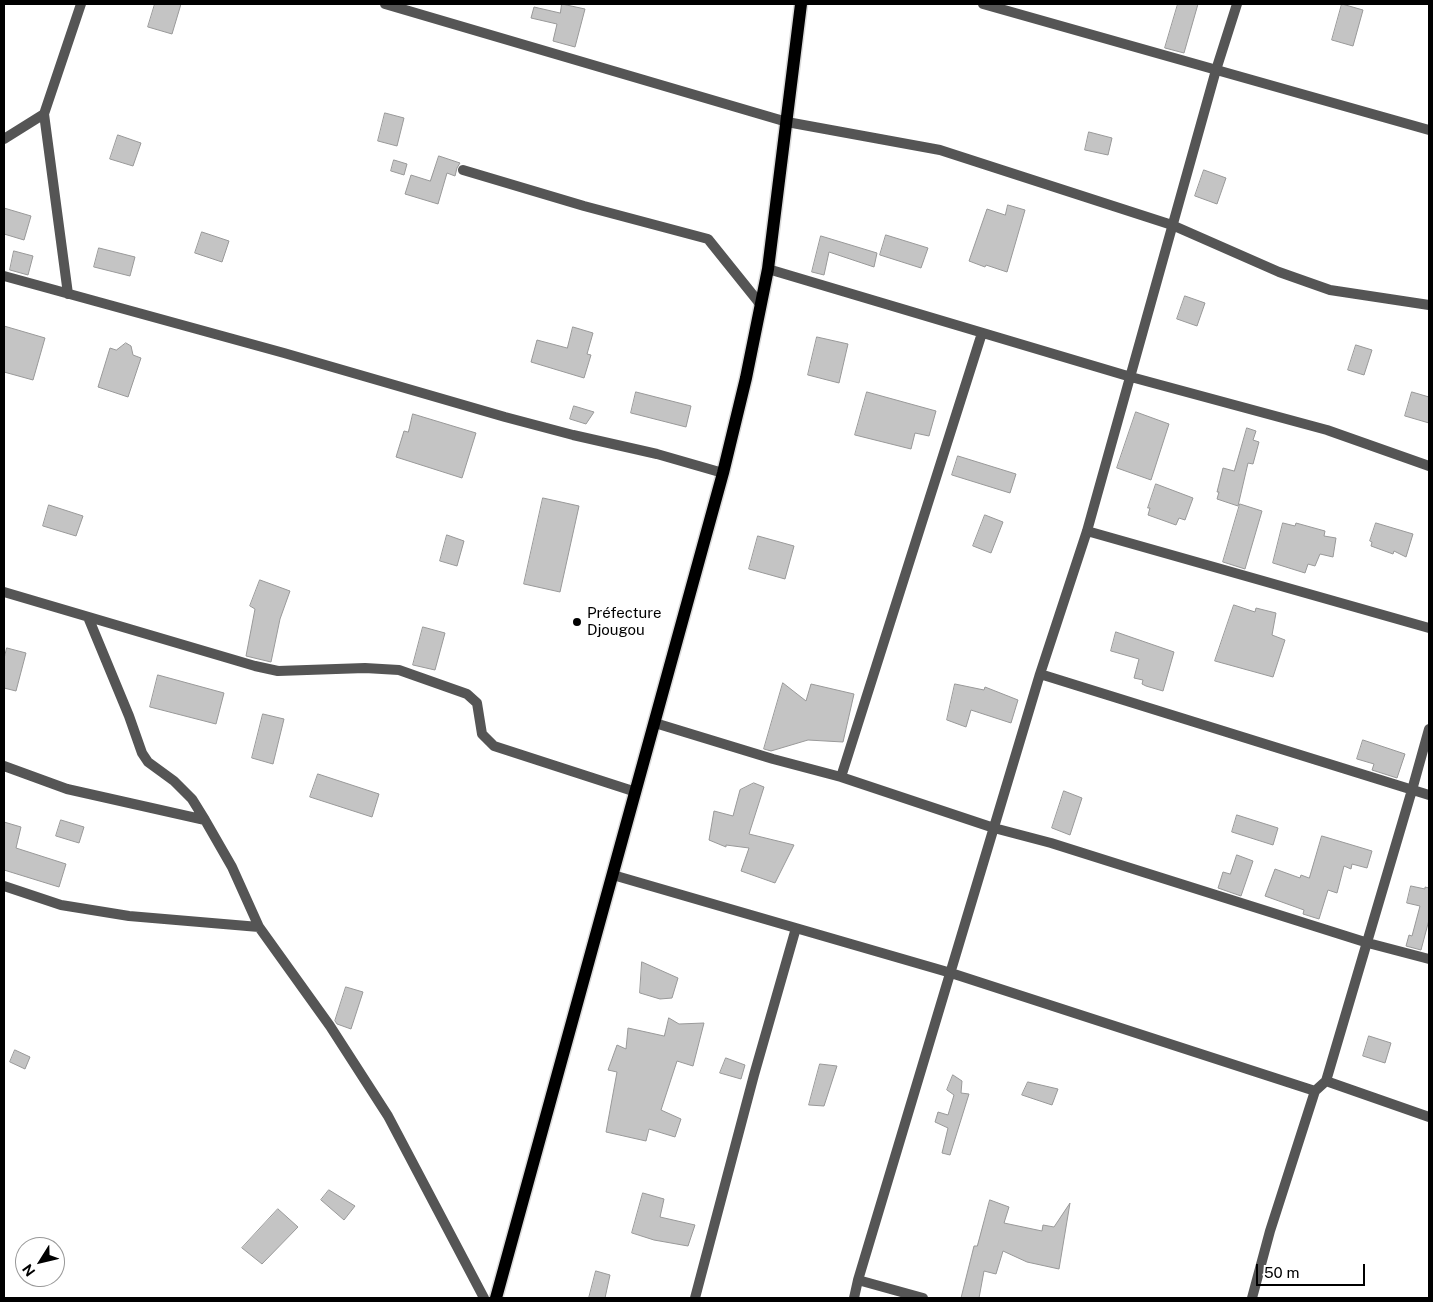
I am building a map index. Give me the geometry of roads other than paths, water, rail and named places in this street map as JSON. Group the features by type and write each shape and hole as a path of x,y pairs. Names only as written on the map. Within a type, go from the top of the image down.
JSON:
{"main road":[{"path":"496,1298 723,473 746,378 768,269 801,4"}],"street":[{"path":"68,294 44,114 81,4"},
{"path":"384,4 787,122 940,150 1172,225 1279,272 1330,290 1396,298 1429,305"},
{"path":"983,4 1429,130"},
{"path":"854,1298 1040,674 1087,531 1216,70 1237,4"},
{"path":"4,139 44,114"},
{"path":"463,170 584,206 708,239 761,305"},
{"path":"768,269 1131,377 1326,430 1429,466"},
{"path":"4,276 539,426 656,454 723,473"},
{"path":"841,777 982,333"},
{"path":"1087,531 1429,628"},
{"path":"4,592 255,666 278,671 365,668 399,670 467,694 477,704 482,734 494,746 636,792"},
{"path":"88,617 129,716 142,753 148,762 174,781 192,799 206,820 232,867 260,927 330,1026 388,1116 484,1298"},
{"path":"1040,674 1429,795"},
{"path":"655,723 773,759 841,777 994,828 1051,843 1368,942 1429,959"},
{"path":"1252,1298 1270,1231 1315,1090 1326,1081 1429,729"},
{"path":"4,766 67,790 206,820"},
{"path":"613,875 951,973 1315,1090"},
{"path":"4,886 61,905 129,916 260,927"},
{"path":"695,1298 754,1075 796,928"},
{"path":"1326,1081 1429,1117"},
{"path":"858,1280 902,1295 923,1298"}],"place":[{"name":"Préfecture Djougou","path":"577,622"}]}
